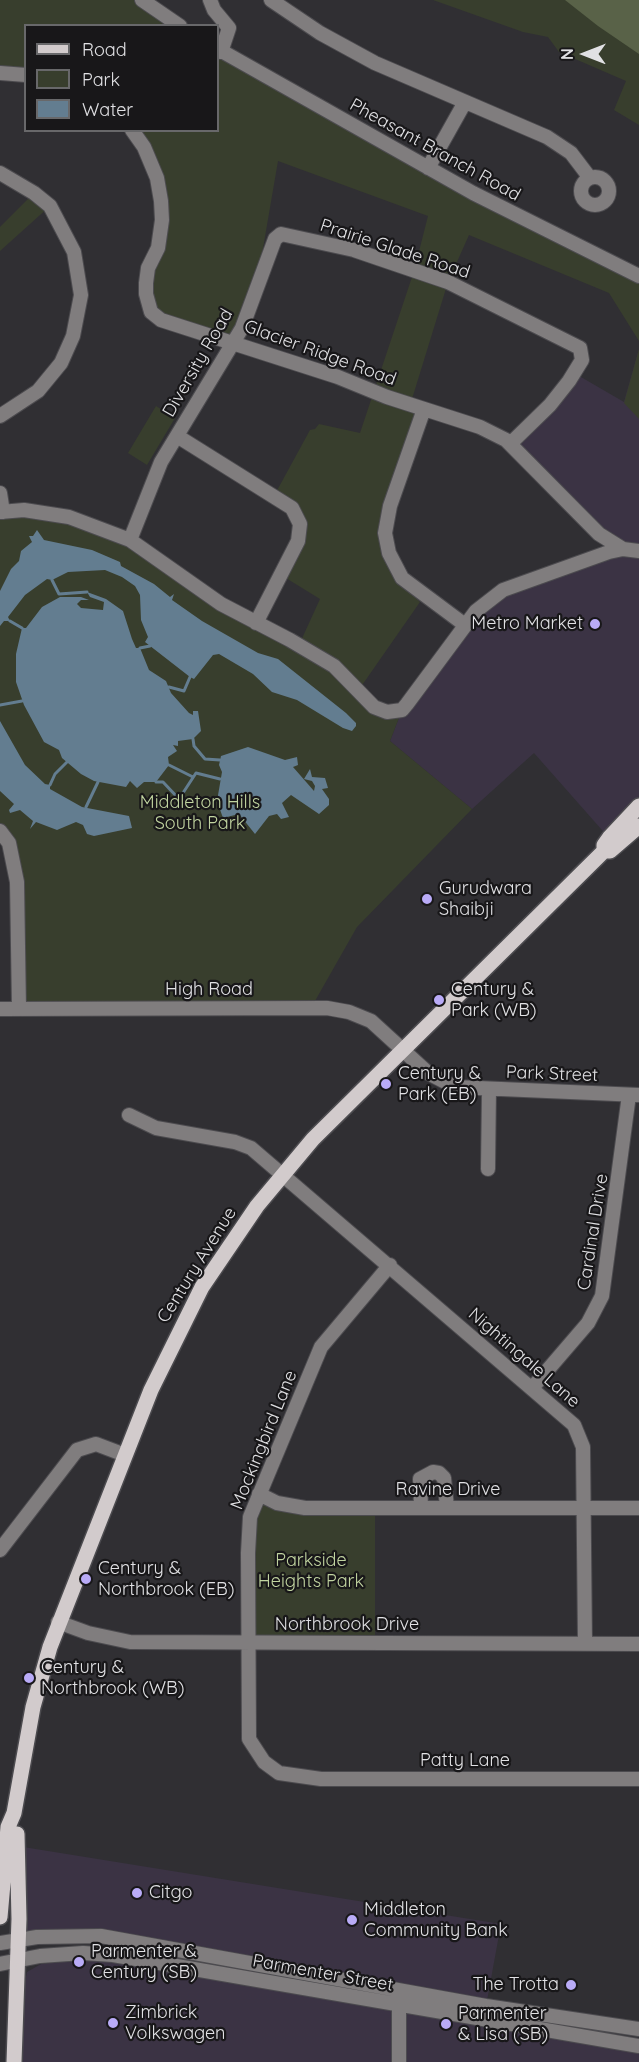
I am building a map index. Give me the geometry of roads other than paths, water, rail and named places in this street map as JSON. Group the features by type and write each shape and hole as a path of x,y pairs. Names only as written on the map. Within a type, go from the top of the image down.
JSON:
{"main road":[{"name":"Century Avenue","path":"604,851 604,845 609,838 639,806"},
{"name":"Century Avenue","path":"0,1917 8,1827 14,1813 33,1707 58,1622 164,1359 202,1287 235,1236 313,1139 604,851 610,850 639,826"},
{"name":"Century Avenue","path":"14,1813 18,1827 18,1959 14,2062"}],"street":[{"path":"142,0 177,24"},
{"path":"210,0 214,10 229,28 219,50"},
{"path":"271,0 320,33 375,63 547,137 571,153 590,178"},
{"name":"Pheasant Branch Road","path":"219,50 428,168 639,276"},
{"path":"0,73 24,75"},
{"path":"428,168 465,102"},
{"name":"Glacier Ridge Road","path":"133,132 144,147 157,178 161,201 162,220 158,248 148,268 146,283 146,294 151,312 161,320 234,341 480,427 510,444 599,534 623,549"},
{"path":"0,173 50,206 74,252 81,295 73,336 61,363 39,391 0,417"},
{"name":"Prairie Glade Road","path":"279,236 295,235 354,250 448,282 580,348 582,360 568,381 550,405 510,444"},
{"name":"Diversity Road","path":"130,540 161,462 242,328 275,239 279,236"},
{"path":"424,409 390,506 385,534 389,553 402,578 465,626"},
{"path":"177,436 292,508 300,524 298,541 256,623"},
{"path":"0,494 2,512 24,510 69,517 130,540 221,604 334,666 374,708 387,712 402,710 476,611 503,590 590,558 623,549 639,551"},
{"path":"0,831 9,843 16,882 20,1009"},
{"name":"High Road","path":"0,1009 327,1008 359,1015 384,1031 403,1050"},
{"name":"Park Street","path":"403,1050 440,1082 455,1087 634,1095"},
{"path":"488,1169 489,1089"},
{"name":"Cardinal Drive","path":"532,1387 588,1323 602,1296 634,1095"},
{"name":"Nightingale Lane","path":"129,1115 156,1128 235,1142 251,1149 574,1425 583,1447 585,1644"},
{"name":"Mockingbird Lane","path":"292,1776 269,1767 257,1756 249,1739 249,1521 321,1347 390,1266"},
{"path":"0,1550 77,1450 96,1444 125,1455"},
{"path":"421,1508 420,1479 433,1472 439,1473 444,1478 447,1508"},
{"name":"Ravine Drive","path":"260,1494 277,1503 304,1508 639,1508"},
{"name":"Northbrook Drive","path":"58,1622 88,1633 130,1642 639,1644"},
{"name":"Patty Lane","path":"292,1776 321,1779 639,1779"},
{"name":"Parmenter Street","path":"0,1943 18,1939 101,1936 399,1990 639,2029"},
{"name":"Parmenter Street","path":"0,1964 18,1959 83,1953 113,1954 639,2046"},
{"path":"399,1990 399,2062"}],"water":[{"path":"37,530 44,540 92,550 120,562 121,566 154,584 170,597 174,594 172,600 202,621 258,653 278,659 346,713 356,723 356,726 352,731 343,728 297,700 272,692 253,674 219,654 213,655 194,679 190,677 145,642 148,637 141,620 140,595 135,586 122,577 105,570 68,572 52,580 47,579 25,595 8,617 10,621 4,621 0,626 0,591 11,569 19,561 21,551 32,542 29,536 33,536"},
{"path":"87,592 106,599 123,611 132,639 136,648 140,648 149,670 166,681 171,693 189,713 193,715 193,711 198,711 201,731 193,739 178,741 178,746 173,745 177,751 168,757 169,765 156,782 144,782 137,788 130,781 126,787 94,781 81,774 62,758 59,750 44,742 24,705 16,682 16,654 22,628 26,628 42,607 60,597 81,597 89,600 81,600 77,604 81,608 103,610 104,602 90,597"},
{"path":"0,721 25,765 45,784 50,785 50,789 82,807 129,816 132,828 94,836 87,834 83,825 76,822 57,830 36,822 30,829 33,821 20,810 10,813 9,810 14,804 0,791"},
{"path":"248,747 285,760 297,757 298,765 293,767 314,791 315,786 312,781 304,779 310,769 312,777 325,778 328,788 322,789 329,799 329,805 319,814 291,795 282,803 289,817 281,819 277,814 269,816 255,834 239,814 223,818 217,801 222,772 219,765 221,756"}],"waterway":[{"path":"52,580 59,594 87,592"},
{"path":"10,621 22,628"},
{"path":"140,648 150,646"},
{"path":"169,687 184,691 190,677"},
{"path":"0,705 22,701"},
{"path":"193,739 194,746 205,759 220,760"},
{"path":"50,785 55,774 67,762"},
{"path":"169,765 193,777"},
{"path":"156,782 163,782 179,799 196,773 220,779"},
{"path":"86,807 98,782"}],"place":[{"name":"Metro Market","path":"595,624"},
{"name":"Gurudwara Shaibji","path":"427,899"},
{"name":"Century & Park (WB)","path":"439,1000"},
{"name":"Century & Park (EB)","path":"386,1084"},
{"name":"Century & Northbrook (EB)","path":"86,1579"},
{"name":"Century & Northbrook (WB)","path":"29,1678"},
{"name":"Citgo","path":"137,1893"},
{"name":"Middleton Community Bank","path":"352,1920"},
{"name":"Parmenter & Century (SB)","path":"79,1962"},
{"name":"The Trotta","path":"571,1985"},
{"name":"Zimbrick Volkswagen","path":"113,2023"},
{"name":"Parmenter & Lisa (SB)","path":"446,2024"}],"park label":[{"name":"Middleton Hills South Park","path":"200,813"},
{"name":"Parkside Heights Park","path":"311,1571"}]}
